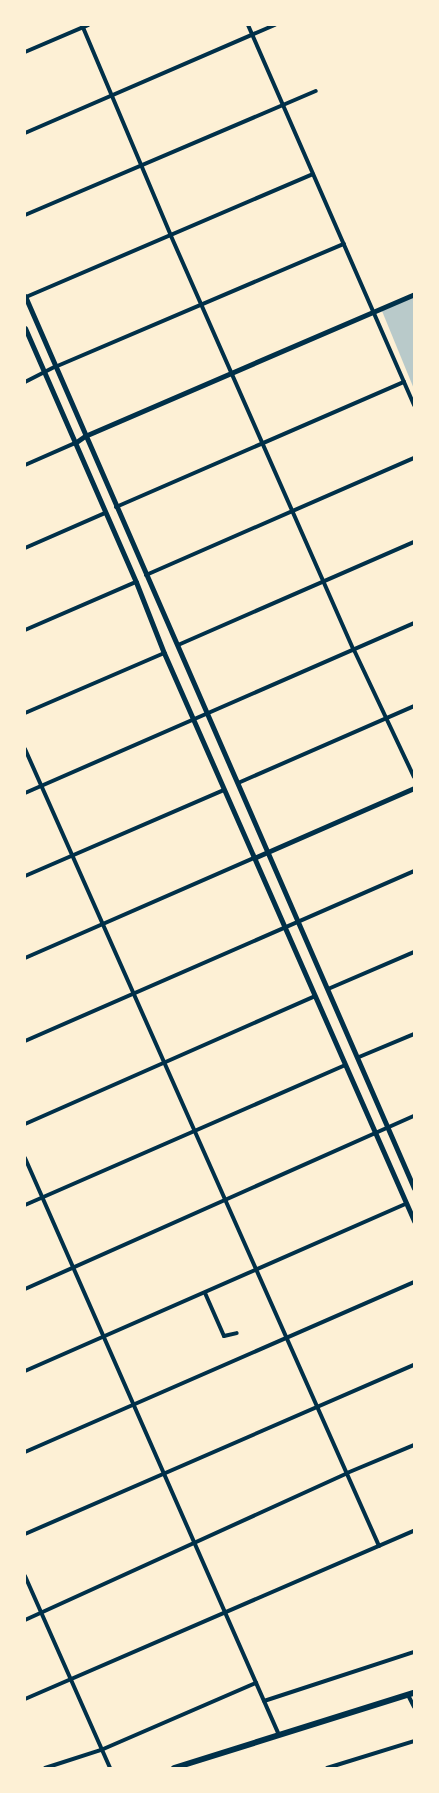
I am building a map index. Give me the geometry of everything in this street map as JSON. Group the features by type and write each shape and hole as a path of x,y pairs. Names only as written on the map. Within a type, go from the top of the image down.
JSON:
{"highway":[{"path":"174,1768 411,1694"}],"main road":[{"path":"25,297 359,1057 414,1188"},
{"path":"25,328 76,443 104,513 136,582 164,653 414,1221"}],"street":[{"path":"25,52 88,25"},
{"path":"248,25 414,405"},
{"path":"25,132 275,25"},
{"path":"82,26 171,236 265,443 354,650 414,777"},
{"path":"25,215 316,91"},
{"path":"25,297 313,174"},
{"path":"25,382 55,367 344,244"},
{"path":"25,465 76,443 85,436 414,294"},
{"path":"116,507 404,382"},
{"path":"146,575 414,458"},
{"path":"25,548 104,513"},
{"path":"178,645 414,542"},
{"path":"25,630 136,582"},
{"path":"25,794 194,720 207,712 414,623"},
{"path":"25,713 164,653"},
{"path":"238,783 414,706"},
{"path":"25,749 379,1546"},
{"path":"25,958 414,788"},
{"path":"25,876 224,790"},
{"path":"25,1041 285,928 298,920 414,871"},
{"path":"328,989 414,952"},
{"path":"25,1124 314,996"},
{"path":"359,1057 414,1034"},
{"path":"25,1205 194,1129 345,1065"},
{"path":"25,1289 414,1116"},
{"path":"25,1158 279,1736"},
{"path":"25,1371 406,1204"},
{"path":"25,1452 414,1282"},
{"path":"205,1293 224,1336 237,1333"},
{"path":"25,1534 414,1365"},
{"path":"25,1620 346,1472 414,1445"},
{"path":"25,1699 414,1530"},
{"path":"25,1576 110,1768"},
{"path":"264,1701 414,1652"},
{"path":"45,1768 101,1750 256,1683"},
{"path":"411,1694 414,1707"},
{"path":"327,1768 414,1741"}],"shaded area":[{"path":"414,297 414,389 382,311"}]}
